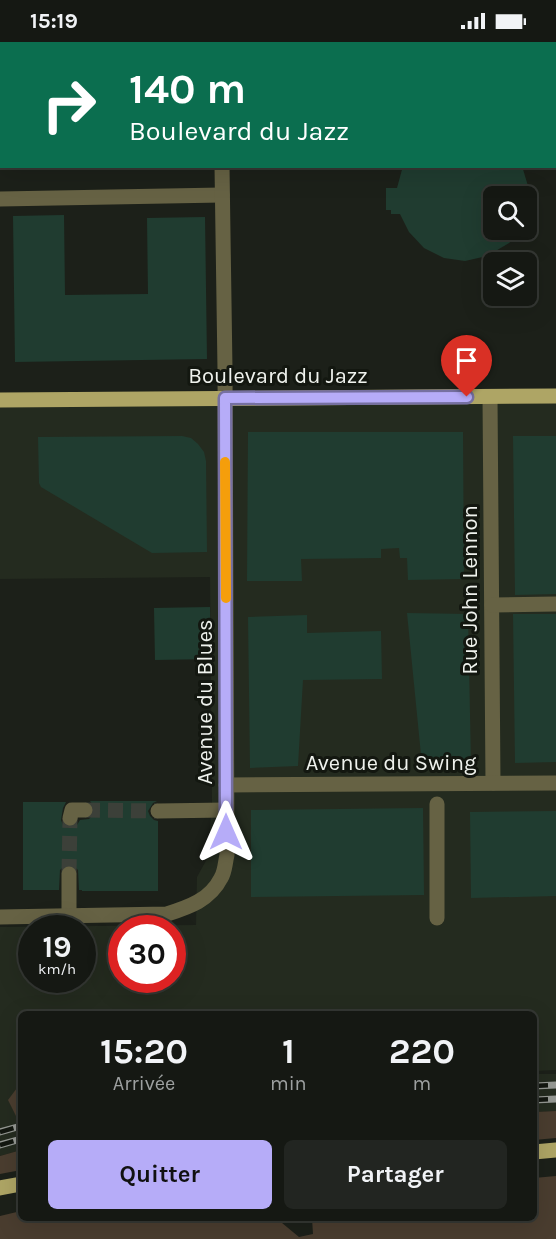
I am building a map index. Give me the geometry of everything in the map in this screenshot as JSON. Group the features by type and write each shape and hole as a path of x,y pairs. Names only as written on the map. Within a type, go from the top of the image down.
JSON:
{"main road":[{"name":"Boulevard du Jazz","path":"0,400 556,396"},
{"path":"537,1152 556,1150"},
{"path":"0,1188 18,1185"}],"street":[{"name":"Avenue du Blues","path":"69,915 167,914 190,906 209,895 222,877 227,855 222,168"},
{"path":"0,199 222,195"},
{"name":"Rue John Lennon","path":"490,397 493,783"},
{"path":"492,605 556,604"},
{"name":"Avenue du Swing","path":"226,785 556,783"},
{"name":"Avenue du Swing","path":"437,804 437,918"},
{"path":"70,818 72,810 85,810"},
{"path":"158,811 226,810"},
{"path":"69,874 69,915"},
{"name":"Avenue du Blues","path":"0,917 18,916"}],"shaded area":[{"path":"556,396 556,1070 537,1071 537,1011 18,1011 18,1151 0,1156 0,927 18,927 18,993 96,993 96,926 108,926 108,993 186,993 186,925 196,925 197,877 208,857 212,802 210,577 0,579 0,400"},
{"path":"537,1074 556,1074 556,1111 537,1112"},
{"path":"18,1087 18,1118 17,1118 8,1100"},
{"path":"556,1111 556,1138 537,1140 537,1112"},
{"path":"18,1151 18,1171 0,1174 0,1156"},
{"path":"556,1176 556,1239 0,1239 0,1216 18,1212 18,1221 280,1221 299,1237 313,1234 312,1221 537,1221 537,1178"}],"building":[{"path":"402,168 523,168 528,186 483,186 483,240 514,240 494,252 483,252 483,257 465,261 444,258 424,248 409,232 400,214 391,214 391,210 386,210 386,188 397,188"},
{"path":"64,215 65,295 148,294 147,218 205,217 207,359 15,362 13,216"},
{"path":"248,432 463,432 464,579 408,580 407,558 400,558 399,548 381,549 381,558 301,559 302,581 247,581"},
{"path":"182,436 191,438 198,444 204,452 206,461 207,552 152,553 41,487 39,483 38,437"},
{"path":"513,436 556,436 556,594 515,595"},
{"path":"210,607 211,659 155,660 154,608"},
{"path":"407,613 468,614 471,764 422,765"},
{"path":"513,614 556,614 556,762 515,763"},
{"path":"307,615 307,633 381,631 382,679 303,680 298,766 250,768 248,617"},
{"path":"90,801 157,801 148,811 154,820 158,821 158,891 82,891 79,890 78,870 70,864 60,870 59,890 23,890 23,802 66,802 61,820 68,828 93,815 95,809"},
{"path":"423,808 424,895 251,897 251,810"},
{"path":"556,811 556,896 471,898 470,812"}],"tunnel":[{"path":"85,810 158,811"},
{"path":"69,874 70,818"}],"railway":[{"path":"537,1086 556,1085"},
{"path":"537,1100 556,1099"},
{"path":"0,1132 18,1127"},
{"path":"0,1145 18,1140"}],"slow traffic":[{"path":"225,462 226,598"}],"route":[{"path":"226,832 225,398 467,397"}]}
